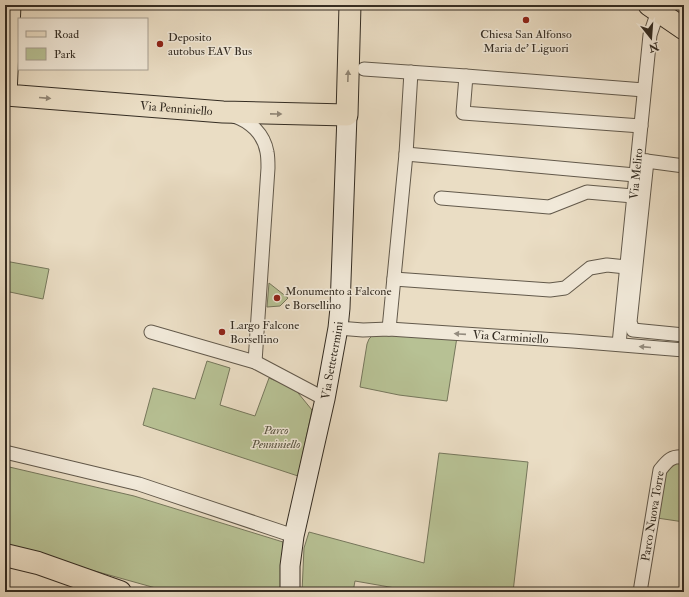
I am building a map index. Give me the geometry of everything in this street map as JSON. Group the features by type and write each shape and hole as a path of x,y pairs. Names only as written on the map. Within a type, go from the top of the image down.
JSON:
{"highway":[{"path":"5,555 45,566 120,592"},
{"path":"5,568 95,592"}],"main road":[{"name":"Via Penniniello","path":"10,5 6,95 223,112 346,115"},
{"name":"Via Settetermini","path":"290,592 290,566 294,536 325,399 338,328 340,308 350,5"},
{"path":"656,7 684,30"}],"street":[{"name":"Via Melito","path":"619,344 635,175 642,161 641,126 650,35 656,7"},
{"path":"364,69 644,90"},
{"path":"389,329 406,154 411,72"},
{"path":"466,76 463,113 641,126"},
{"path":"223,112 245,120 255,128 262,138 267,151 268,168 255,362"},
{"path":"406,154 635,175"},
{"path":"684,166 642,161 630,322 633,330 684,335"},
{"path":"441,198 549,207 587,192 633,196"},
{"path":"394,279 550,290 565,288 590,268 607,265 626,268"},
{"name":"Via Carminiello","path":"338,328 363,330 389,329 619,344 684,350"},
{"path":"151,332 255,362 325,399"},
{"path":"5,452 139,484 294,536"},
{"name":"Parco Nuova Torre","path":"640,592 660,470 668,459 676,456 684,457"}],"green space":[{"path":"5,261 49,269 43,299 5,291"},
{"path":"269,283 288,298 280,306 267,307"},
{"path":"374,334 457,337 447,401 399,395 360,387 367,344 369,339"},
{"name":"Parco Penniniello","path":"207,361 230,368 220,405 255,416 269,378 294,388 312,410 298,476 143,425 153,388 195,399"},
{"path":"439,453 528,462 513,592 418,592 355,581 353,592 302,592 304,548 309,532 424,563"},
{"path":"684,461 684,522 657,518 661,479 673,462"},
{"path":"5,466 134,496 283,542 281,592 170,592 5,546"}],"place":[{"name":"Chiesa San Alfonso Maria de' Liguori","path":"526,20"},
{"name":"Deposito autobus EAV Bus","path":"160,44"},
{"name":"Monumento a Falcone e Borsellino","path":"277,298"},
{"name":"Largo Falcone Borsellino","path":"222,332"}]}
